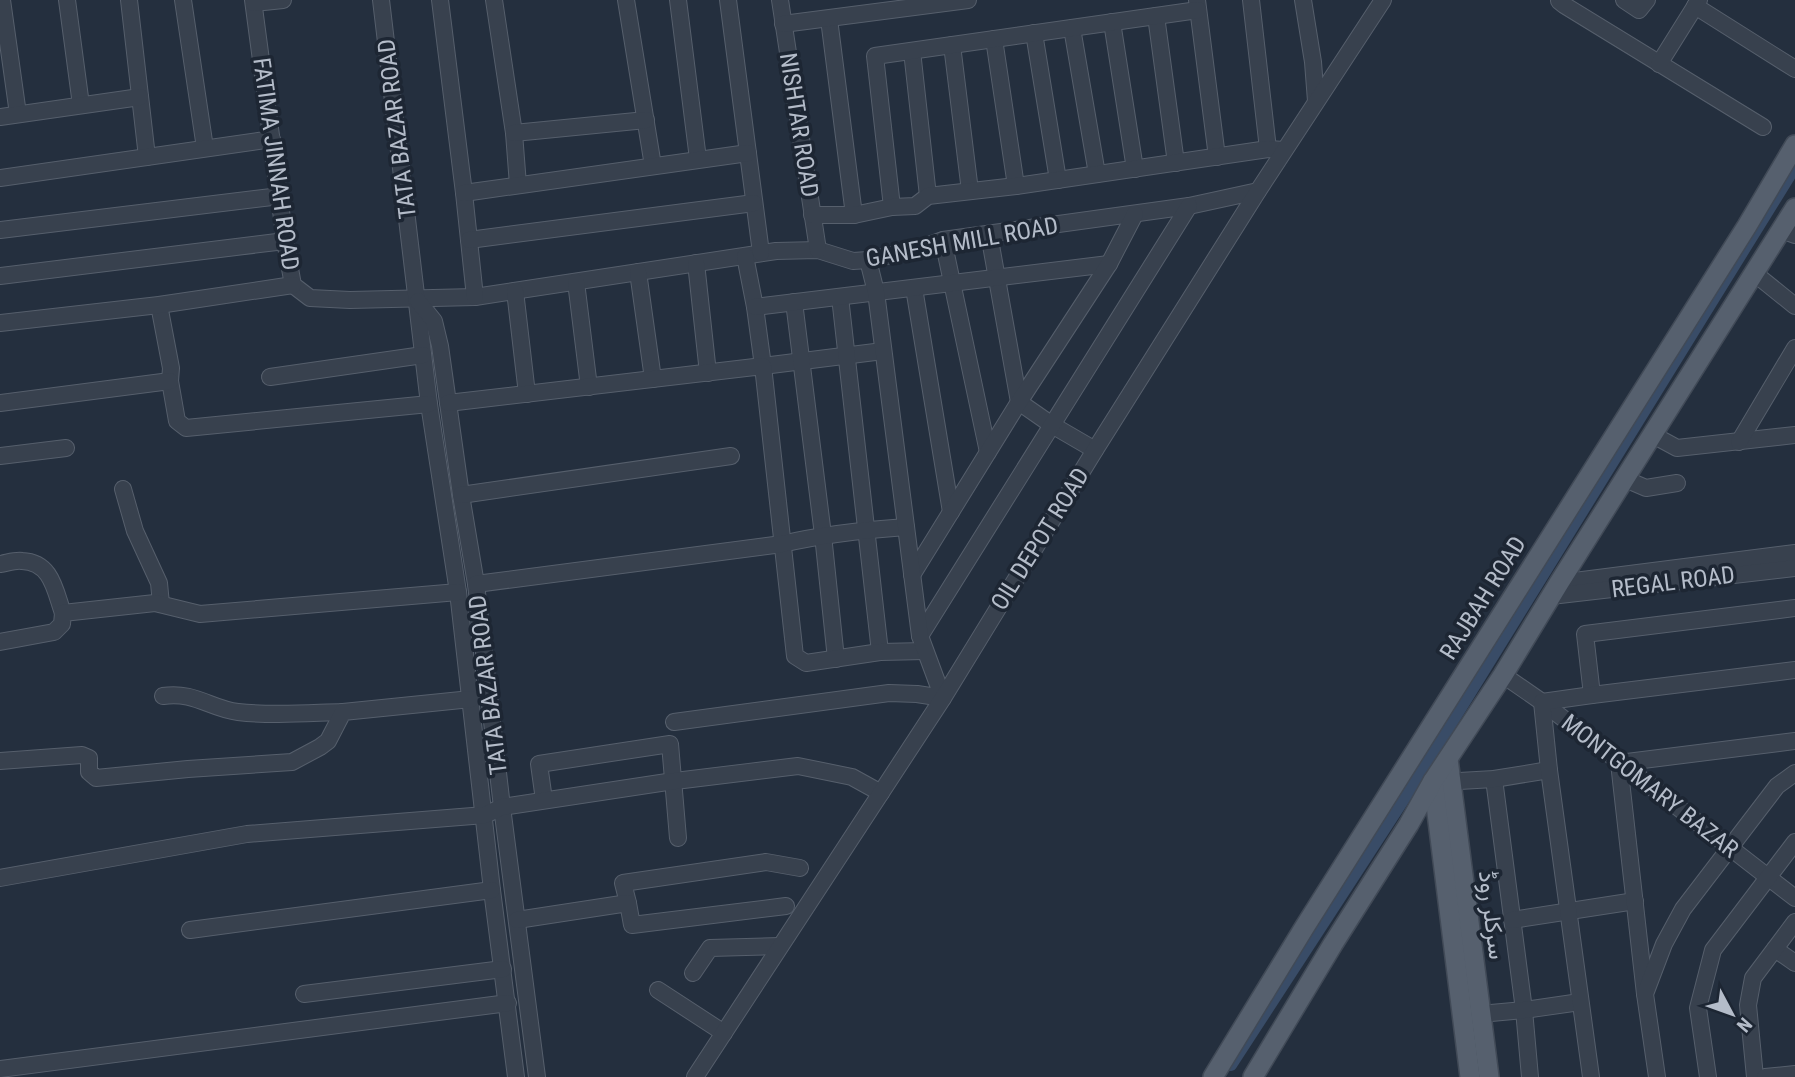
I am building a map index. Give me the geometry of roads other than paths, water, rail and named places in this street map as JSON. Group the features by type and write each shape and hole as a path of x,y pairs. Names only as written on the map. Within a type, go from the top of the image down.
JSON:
{"main road":[{"name":"RAJBAH ROAD","path":"1253,1077 1330,943 1409,824 1442,782 1448,759 1754,273 1795,145"},
{"name":"RAJBAH ROAD","path":"1213,1077 1306,930 1769,233 1795,208"},
{"path":"1442,782 1439,831 1470,1077"},
{"name":"سرکلر روڈ","path":"1442,782 1489,1077"},
{"path":"1409,824 1439,831"},
{"path":"1306,930 1330,943"}],"street":[{"path":"2,0 18,114"},
{"path":"67,0 81,105"},
{"path":"129,0 147,157"},
{"path":"183,0 205,148"},
{"path":"254,2 283,0"},
{"name":"TATA BAZAR ROAD","path":"381,0 429,404 458,592 516,1077"},
{"path":"440,0 475,297"},
{"path":"494,0 514,133 518,185"},
{"path":"626,0 653,166"},
{"path":"678,0 698,159"},
{"path":"728,0 754,203 755,307 795,656 806,663 923,644 1052,425 1189,206"},
{"name":"NISHTAR ROAD","path":"780,0 818,250"},
{"path":"783,24 968,0"},
{"path":"812,215 854,215 892,207 915,206 928,196 1276,149 1251,0"},
{"path":"1303,0 1316,102"},
{"name":"OIL DEPOT ROAD","path":"695,1077 943,698 1258,191 1276,149 1316,102 1382,0"},
{"path":"1560,0 1564,5 1763,127"},
{"path":"1624,0 1640,10 1647,0"},
{"name":"FATIMA JINNAH ROAD","path":"254,2 293,285 310,298 417,299"},
{"path":"1659,64 1697,3 1795,69"},
{"path":"892,207 875,56 1156,16 1197,5 1217,157"},
{"path":"1156,16 1176,163"},
{"path":"829,19 854,215"},
{"path":"1112,22 1135,169"},
{"path":"1072,28 1097,174"},
{"path":"1034,33 1058,180"},
{"path":"995,39 1016,186"},
{"path":"951,45 970,191"},
{"path":"912,51 928,196"},
{"path":"0,117 140,97"},
{"path":"514,133 646,120"},
{"path":"0,177 272,139"},
{"path":"464,193 748,153"},
{"name":"GANESH MILL ROAD","path":"417,299 475,297 776,251 818,250 852,261 868,260 915,250 943,240 1189,206 1258,191"},
{"path":"0,230 280,195"},
{"path":"469,240 754,203"},
{"path":"912,575 1019,402 1109,264 1135,214"},
{"path":"989,234 1019,402 1095,450"},
{"path":"943,240 988,452"},
{"path":"0,276 285,241"},
{"path":"674,722 889,693 943,698 923,644 876,292 868,260"},
{"path":"696,263 708,373"},
{"path":"755,307 1109,264"},
{"path":"638,272 653,379"},
{"path":"1754,273 1795,306"},
{"path":"576,282 589,387"},
{"path":"0,323 159,305 293,285"},
{"path":"914,288 951,512"},
{"path":"515,291 527,394"},
{"path":"841,297 880,652"},
{"name":"TATA BAZAR ROAD","path":"417,299 433,321 440,346 476,584 537,1077"},
{"path":"794,302 836,659"},
{"path":"159,305 171,368 170,381 177,421 186,428 429,404"},
{"path":"1739,442 1795,348"},
{"path":"448,403 883,351"},
{"path":"270,377 423,355"},
{"path":"0,403 170,381"},
{"path":"1653,435 1677,448 1795,435"},
{"path":"0,456 66,448"},
{"path":"461,495 731,456"},
{"path":"1625,479 1646,488 1677,483"},
{"path":"122,489 135,531 159,583 161,604"},
{"path":"476,584 782,544 866,529 906,527"},
{"name":"REGAL ROAD","path":"1555,590 1795,553"},
{"path":"0,564 23,560 50,573 63,613 62,624 54,632 0,642"},
{"name":"REGAL ROAD","path":"1555,590 1795,568"},
{"path":"63,613 155,603 200,614 458,592"},
{"path":"1592,695 1585,634 1795,608"},
{"path":"1591,1077 1542,702 1795,670"},
{"name":"MONTGOMARY BAZAR","path":"1503,675 1542,702 1795,898"},
{"path":"163,696 173,694 198,698 234,712 260,714 342,712 471,699"},
{"path":"0,761 82,755 89,758 89,772 96,778 292,762 328,741 342,712"},
{"path":"1657,1077 1619,763 1795,741"},
{"path":"544,800 539,764 670,744 678,838"},
{"path":"0,878 247,834 485,815 502,807 544,800 798,766 852,777 881,793"},
{"path":"1442,782 1494,779 1549,770"},
{"path":"1645,994 1664,944 1683,909 1777,786 1795,773"},
{"path":"1494,779 1530,1077"},
{"path":"1708,1077 1698,1008 1713,950 1795,842"},
{"path":"786,906 632,925 623,883 766,862 800,868"},
{"path":"190,930 492,890"},
{"path":"1513,920 1635,901"},
{"path":"517,920 628,903"},
{"path":"1755,1077 1748,1005 1753,978 1795,922"},
{"path":"693,973 710,948 780,946"},
{"path":"1774,949 1795,963"},
{"path":"304,995 503,969"},
{"path":"658,990 724,1033"},
{"path":"1480,1014 1580,1002"},
{"path":"0,1069 508,1003"},
{"path":"1765,1077 1795,1074"}],"waterway":[{"path":"1231,1065 1415,782 1795,167"}]}
